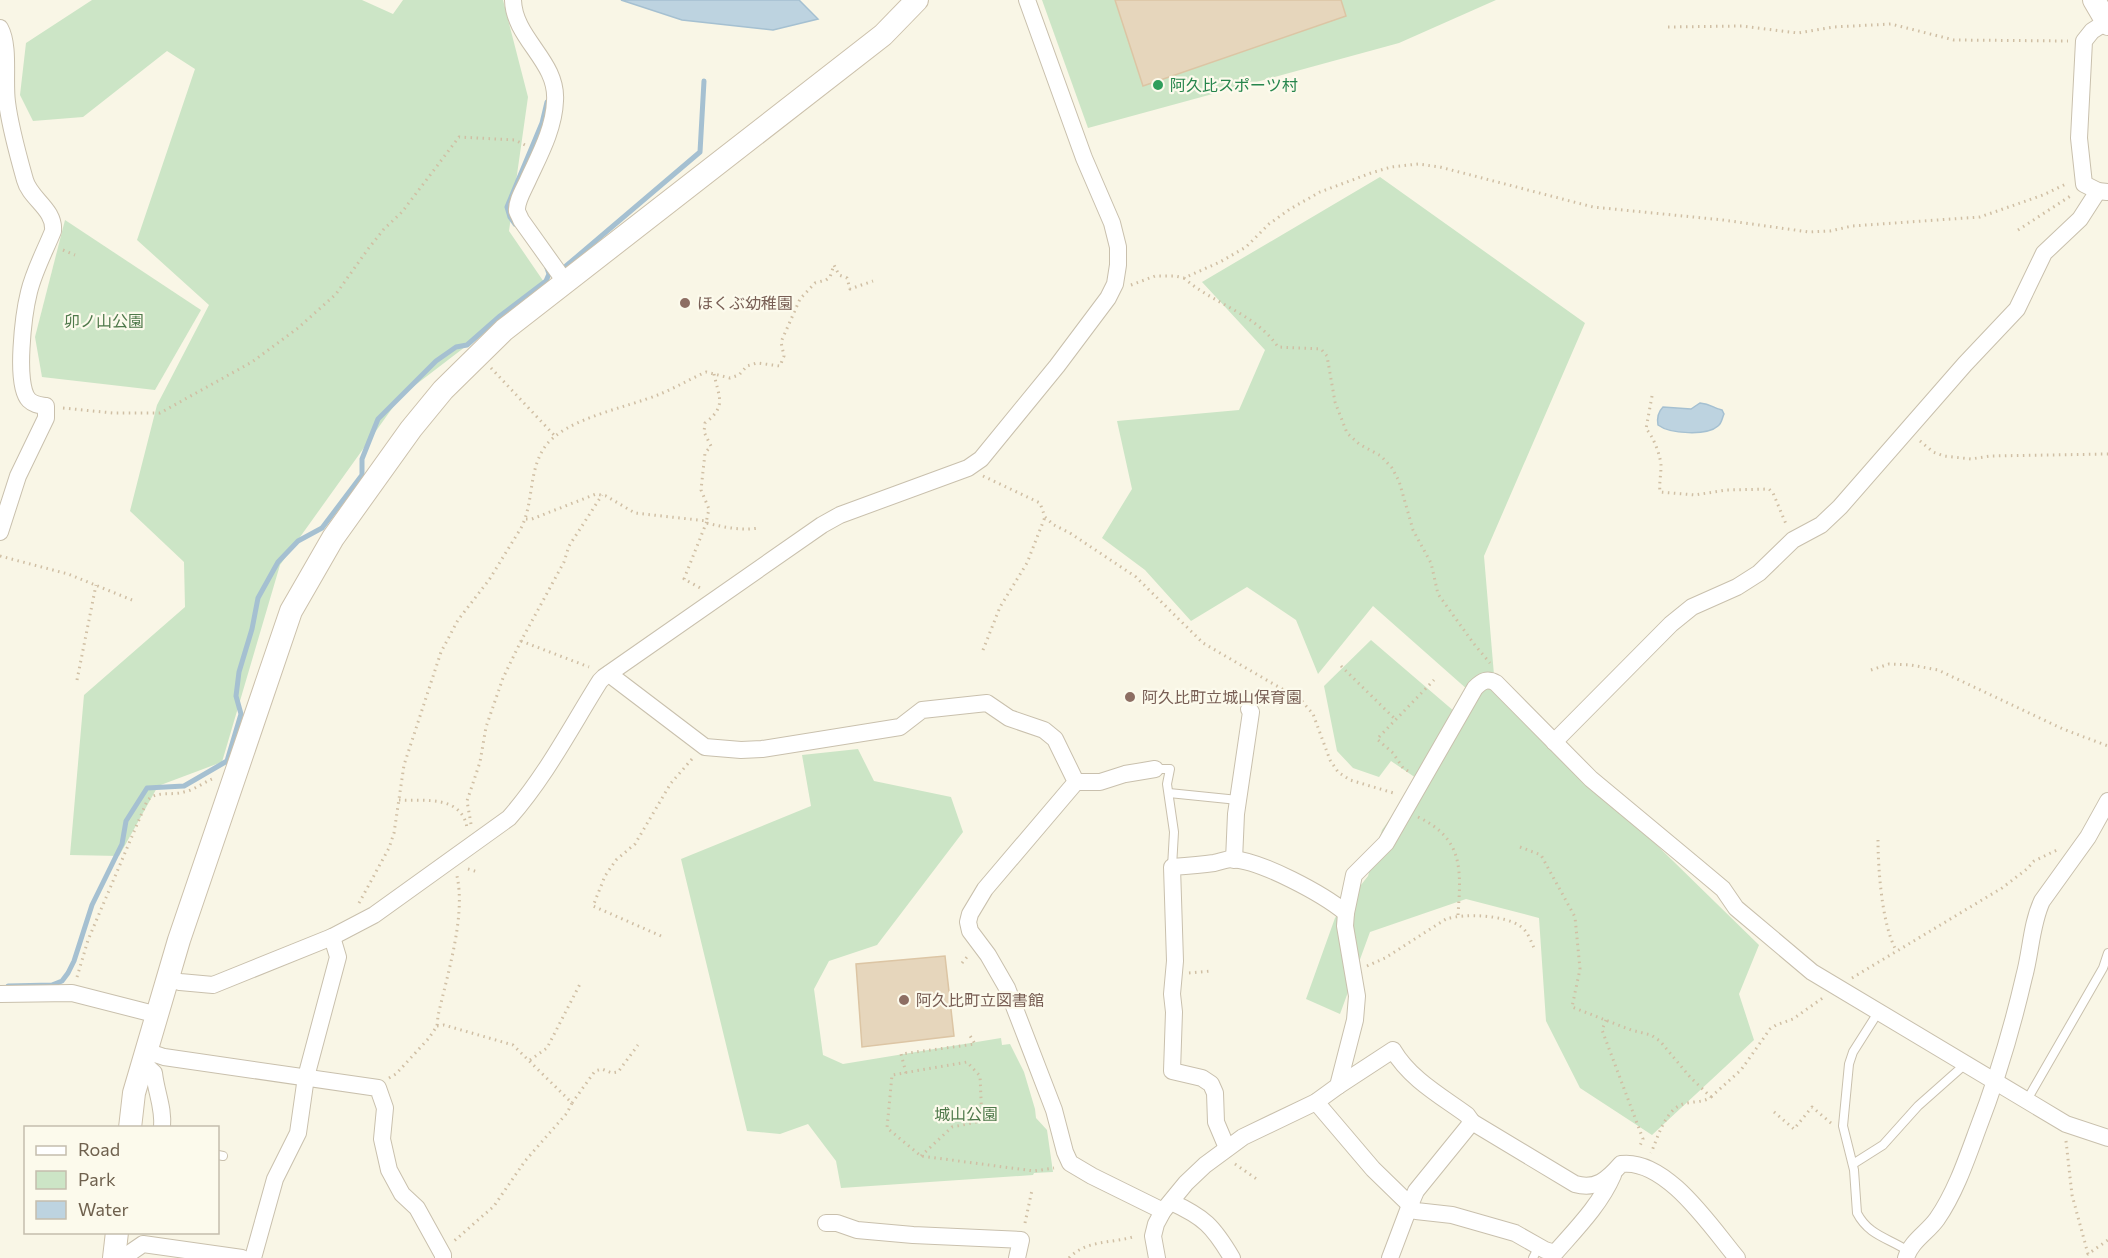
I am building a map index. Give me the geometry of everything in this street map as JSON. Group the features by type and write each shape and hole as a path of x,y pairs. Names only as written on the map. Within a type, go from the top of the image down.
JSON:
{"street":[{"path":"513,0 516,19 551,75 555,101 544,144 517,211 566,283"},
{"path":"130,1126 134,1093 179,940 291,611 333,538 411,429 443,390 504,330 883,35 917,0"},
{"path":"169,979 213,985 332,937 374,915 509,818 527,798 554,759 576,718 600,681 822,525 840,515 968,468 981,459 1057,366 1114,287 1118,247 1112,223 1084,158 1028,0"},
{"path":"1554,742 1671,624 1692,607 1737,587 1759,573 1792,540 1821,525 1840,507 1965,364 2017,309 2044,254 2080,219 2093,186 2079,138 2084,41 2092,31 2107,23 2094,0"},
{"path":"0,28 4,41 7,103 26,183 51,217 53,224 29,290 21,351 24,392 30,401 46,406 46,418 18,476 0,532"},
{"path":"607,676 705,747 741,750 762,749 900,727 922,710 987,703 1009,718 1044,730 1054,739 1076,782"},
{"path":"1338,1086 1355,1020 1357,996 1347,943 1346,913 1354,875 1386,843 1475,688 1482,681 1491,680 1591,779 1723,889 1736,908 1812,972 2066,1124 2108,1138"},
{"path":"1234,860 1238,800 1251,712 1249,709"},
{"path":"1155,769 1125,774 1100,782 1076,782 985,889 970,914 968,922 970,931 988,955 1007,988 1054,1110 1065,1152 1070,1162 1092,1176 1167,1206 1194,1212 1217,1232 1232,1258"},
{"path":"1907,1254 1947,1204 1978,1130 2025,976 2037,912 2085,842 2108,801"},
{"path":"1224,1150 1215,1122 1215,1093 1211,1084 1202,1078 1172,1071 1174,1012 1172,994 1175,961 1172,867 1234,860 1244,861 1273,872 1331,901 1346,913"},
{"path":"253,1258 275,1179 298,1133 306,1077 338,957 332,937"},
{"path":"0,994 72,993 158,1015"},
{"path":"1157,1258 1154,1231 1167,1206 1186,1183 1224,1150 1243,1137 1316,1102 1393,1050 1400,1062 1425,1085 1467,1115 1472,1122 1575,1184 1593,1187 1621,1164 1639,1165 1669,1181 1737,1258"},
{"path":"145,1057 164,1057 378,1088 385,1108 382,1139 389,1170 402,1194 417,1208 442,1255"},
{"path":"145,1057 154,1073 156,1091 162,1107 162,1126"},
{"path":"1316,1102 1373,1169 1416,1211 1452,1215 1515,1233 1536,1252 1555,1253 1608,1187 1614,1172"},
{"path":"1390,1258 1416,1191 1472,1122"},
{"path":"826,1223 837,1223 857,1230 913,1235 1021,1240 1017,1258"},
{"path":"117,1234 114,1258 124,1257 145,1238 242,1258"}],"lane":[{"path":"1155,769 1170,769 1167,784 1174,832 1172,867"},
{"path":"1169,793 1238,800"},
{"path":"2027,1100 2103,968 2108,953"},
{"path":"1879,1011 1853,1052 1849,1064 1844,1130 1852,1164 1857,1214 1860,1220 1868,1229 1907,1254"},
{"path":"1852,1164 1883,1144 1918,1106 1962,1067 1964,1062"}],"path":[{"path":"1668,27 1742,26 1798,33 1833,27 1891,24 1954,40 2084,41"},
{"path":"46,406 113,413 166,411 252,362 298,328 336,294 368,249 384,229 402,213 459,137 515,140 526,146"},
{"path":"1184,278 1246,247 1269,224 1320,192 1390,167 1418,164 1440,167 1593,207 1723,220 1809,232 1830,231 1852,226 1980,217 2043,195 2093,186"},
{"path":"2018,230 2093,186"},
{"path":"361,922 358,905 389,848 394,833 404,765 441,652 458,620 489,580 526,519 533,473 544,449 554,435 583,421 662,393 706,372 730,378 740,375 747,366 757,363 780,366 784,356 780,342 800,299 815,283 830,277 834,265 839,275 848,278 850,289 873,281"},
{"path":"1114,287 1122,289 1155,276 1184,278 1269,333 1278,347 1321,350 1327,356 1335,402 1347,433 1359,444 1381,456 1392,468 1400,481 1413,530 1431,563 1438,594 1474,644 1496,669"},
{"path":"478,354 554,435"},
{"path":"714,374 720,402 717,414 705,423 704,432 711,446 705,453 701,490 709,508 706,523 684,579 712,594 715,598"},
{"path":"1652,396 1646,429 1653,436 1656,454 1661,463 1660,492 1695,495 1726,490 1769,489 1773,493 1792,540"},
{"path":"1907,430 1933,452 1954,458 2108,454"},
{"path":"968,468 1040,503 1045,518 1136,577 1203,644 1301,700 1313,714 1330,760 1338,772 1350,780 1410,798"},
{"path":"526,519 532,519 590,495 602,495 635,513 707,521 706,523 729,529 759,528"},
{"path":"399,800 451,804 463,814 469,835 471,820 467,801 480,762 486,727 503,678 559,571 569,546 602,495"},
{"path":"983,650 1000,607 1028,563 1045,518"},
{"path":"0,556 68,574 132,600"},
{"path":"77,680 96,585"},
{"path":"521,641 602,672 607,676"},
{"path":"1871,670 1889,664 1938,670 2054,724 2108,746"},
{"path":"1341,666 1395,719"},
{"path":"1422,779 1403,768 1393,753 1377,739 1434,680"},
{"path":"661,936 593,906 605,876 616,860 635,844 671,783 705,747"},
{"path":"72,993 88,940 147,801 151,796 158,794 187,792 227,771 236,773"},
{"path":"1415,816 1441,831 1451,842 1457,855 1460,876 1458,915"},
{"path":"1878,840 1881,885 1891,941 1896,950"},
{"path":"1639,1165 1670,1114 1679,1105 1711,1097 1741,1070 1770,1029 1793,1019 1896,950 2002,888 2034,861 2074,842 2085,842"},
{"path":"1520,847 1541,855 1575,917 1580,969 1572,1007 1631,1030 1651,1035 1660,1041 1690,1077 1711,1097"},
{"path":"378,1088 380,1081 396,1074 437,1026 453,950 460,902 456,870"},
{"path":"1352,972 1385,958 1438,924 1458,915 1473,915 1513,923 1521,927 1535,950"},
{"path":"962,963 967,957"},
{"path":"530,1060 536,1053 547,1048 580,984"},
{"path":"1606,1020 1602,1030 1643,1139 1639,1165"},
{"path":"437,1026 444,1025 513,1045 572,1103"},
{"path":"906,1073 901,1054 975,1044 969,1034"},
{"path":"442,1255 494,1206 525,1161 567,1113 595,1071 602,1069 612,1073 618,1072 638,1046"},
{"path":"921,1156 951,1127 982,1121 980,1076 967,1062 892,1075 887,1128 921,1156 1034,1171 1062,1166 1070,1162"},
{"path":"1774,1112 1794,1129 1812,1107 1839,1130 1844,1130"},
{"path":"2066,1124 2072,1195 2088,1254 2108,1240"},
{"path":"1224,1150 1258,1180"},
{"path":"1021,1240 1032,1190"},
{"path":"1068,1258 1089,1244 1127,1239 1154,1231"}],"green space":[{"path":"92,0 362,0 393,14 403,0 503,0 528,97 509,231 546,285 401,396 280,565 222,762 158,786 119,856 70,855 84,695 185,607 184,562 130,511 157,405 209,305 137,240 195,69 167,51 83,117 33,121 20,95 26,43"},
{"name":"阿久比スポーツ村","path":"1042,0 1496,0 1399,43 1088,128"},
{"path":"1380,177 1585,323 1484,556 1495,687 1759,945 1739,994 1754,1040 1652,1135 1580,1088 1546,1021 1539,918 1466,899 1370,932 1340,1014 1306,999 1335,918 1368,876 1382,830 1416,778 1391,761 1379,777 1353,768 1337,751 1324,686 1371,640 1455,712 1468,690 1373,606 1318,674 1296,620 1247,587 1191,621 1145,570 1102,538 1132,489 1117,421 1239,410 1265,350 1202,282"},
{"name":"卯ノ山公園","path":"65,220 201,310 155,390 42,377 35,337"},
{"name":"城山公園","path":"858,749 874,781 951,797 963,832 877,945 829,961 814,989 823,1055 843,1064 1001,1038 1002,1045 1010,1044 1024,1072 1036,1118 1047,1130 1053,1172 841,1188 836,1161 808,1124 780,1134 747,1131 681,859 811,806 802,755"}],"water":[{"path":"621,0 799,0 818,19 773,30 682,20"},
{"path":"1700,403 1722,410 1724,414 1718,426 1706,431 1688,433 1658,425 1658,416 1663,407 1691,409"}],"building":[{"path":"1115,0 1341,0 1346,16 1143,86"},
{"name":"阿久比町立図書館","path":"945,956 954,1036 862,1047 856,964"}],"waterway":[{"path":"566,266 700,152 704,81"},
{"path":"515,224 507,207 542,123 547,102"},
{"path":"8,986 52,985 62,981 68,973 92,905 122,844 126,821 147,788 184,786 227,761 241,714 236,696 239,672 252,629 258,598 278,562 298,541 322,528 362,475 362,459 378,419 436,361 456,347 467,345 546,281 549,274 547,268"}],"place":[{"name":"阿久比スポーツ村","path":"1158,85"},
{"name":"ほくぶ幼稚園","path":"685,303"},
{"name":"阿久比町立城山保育園","path":"1130,697"},
{"name":"阿久比町立図書館","path":"904,1000"}]}
